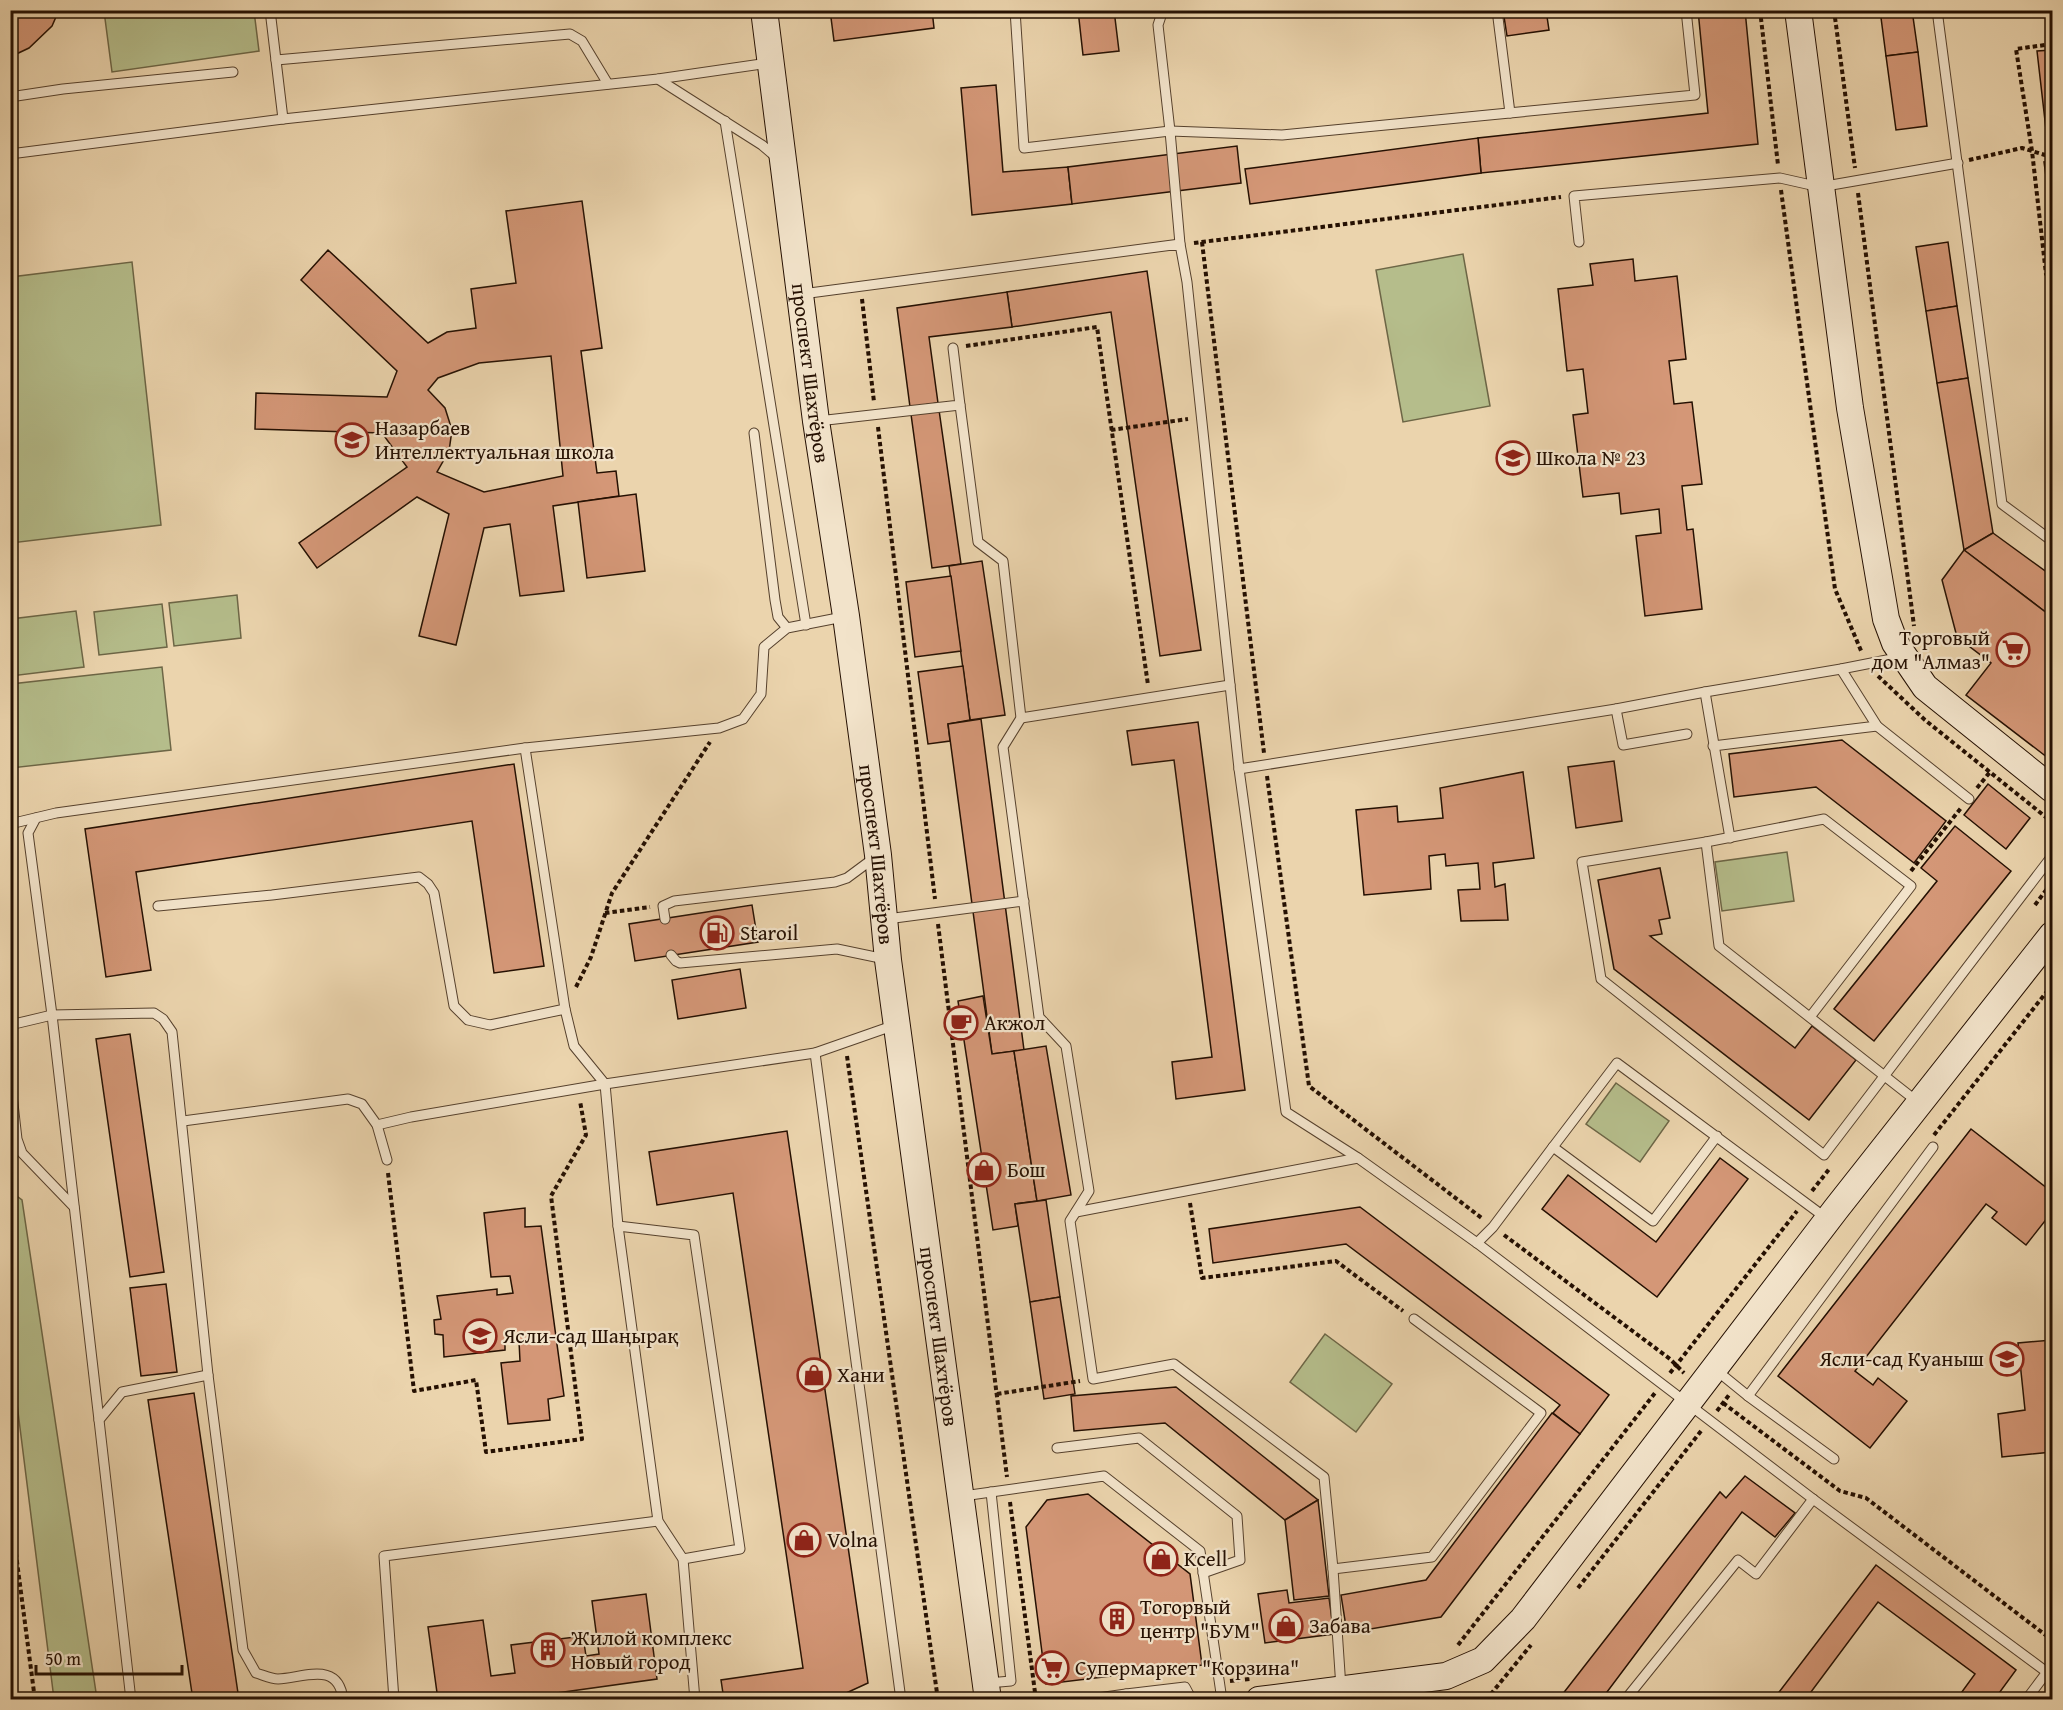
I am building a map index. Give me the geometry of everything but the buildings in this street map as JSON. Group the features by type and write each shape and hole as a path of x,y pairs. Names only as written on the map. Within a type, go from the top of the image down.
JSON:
{"street":[{"path":"1798,10 1850,408 1886,618 1895,643 1909,646 1925,687 2052,789"},
{"name":"проспект Шахтёров","path":"767,14 770,63 799,294 846,616 931,1289 987,1691"},
{"path":"1256,1689 1341,1688 1446,1676 1483,1660 1523,1619 1828,1219 2052,935"}],"lane":[{"path":"270,10 283,119"},
{"path":"1015,10 1024,148 1170,131 1282,135 1695,95 1686,10"},
{"path":"1166,10 1161,13 1158,25 1180,244 1239,769 1286,1113 1358,1158 1478,1243 1813,1499 2050,1674 2026,1700"},
{"path":"1497,10 1510,113"},
{"path":"1937,10 2002,504 2052,541"},
{"path":"276,60 570,34 582,41 608,84"},
{"path":"10,154 283,119 658,79 770,63"},
{"path":"10,97 63,89 233,72"},
{"path":"658,79 775,155 785,177"},
{"path":"725,121 806,625"},
{"path":"1579,242 1574,196 1780,178 1820,187 1958,163"},
{"path":"799,294 1180,244"},
{"path":"953,348 978,542 1003,561 1021,718 1003,747 1039,1017 1066,1046 1089,1191 1070,1221 1093,1379 1174,1365 1324,1477 1334,1569 1341,1688"},
{"path":"816,421 960,405"},
{"path":"754,432 775,600 778,617 787,628"},
{"path":"10,824 56,813 525,748 719,728 743,719 761,694 764,647 787,628 846,616"},
{"path":"1239,769 1616,709 1841,669 1909,646"},
{"path":"1841,669 1877,726 1969,799"},
{"path":"1021,718 1230,685"},
{"path":"1706,692 1713,746 1730,838"},
{"path":"1616,709 1623,745 1688,734"},
{"path":"1713,746 1877,726"},
{"path":"525,748 565,1009 574,1047 605,1084 618,1227 658,1521 683,1559 695,1700"},
{"path":"36,818 28,833 52,1015 131,1700"},
{"path":"1809,1017 1911,886 1824,819 1730,838 1582,862 1601,979 1824,1155 2052,855"},
{"path":"1706,842 1719,946 1920,1104"},
{"path":"665,919 663,906 674,901 835,882 847,878 878,855"},
{"path":"158,906 419,877 434,893 454,1006 468,1020 490,1025 565,1009"},
{"path":"885,920 1024,901"},
{"path":"671,955 680,963 837,949 888,960"},
{"path":"10,1025 52,1015 153,1013 163,1019 172,1032 208,1375 243,1650 256,1672 275,1679 320,1673 334,1679 343,1693 343,1700"},
{"path":"377,1125 578,1088 815,1053 897,1024"},
{"path":"815,1053 901,1700"},
{"path":"1478,1243 1493,1227 1617,1063 1828,1219"},
{"path":"10,1077 17,1139 22,1153 74,1207"},
{"path":"183,1121 348,1099 362,1104 377,1125 387,1160"},
{"path":"1553,1147 1653,1221 1717,1136"},
{"path":"1748,1396 1933,1146"},
{"path":"1076,1212 1358,1158"},
{"path":"618,1227 694,1235 740,1549 683,1559"},
{"path":"1334,1569 1432,1557 1541,1413 1413,1319"},
{"path":"1714,1368 1834,1459"},
{"path":"99,1420 122,1392 208,1375"},
{"path":"1058,1448 1139,1438 1238,1516 1240,1560 1203,1574"},
{"path":"961,1496 1104,1476 1200,1551 1222,1700"},
{"path":"987,1691 1011,1681 991,1492"},
{"path":"1625,1700 1738,1560 1756,1574 1813,1499"},
{"path":"394,1700 384,1556 658,1521"},
{"path":"1084,1700 1127,1697 1185,1687 1192,1700"}],"path":[{"path":"1760,10 1780,178"},
{"path":"1834,10 1857,181 1909,646"},
{"path":"2052,44 2016,49 2032,151 2046,274 2052,280"},
{"path":"1958,163 2022,148 2045,155 2052,154"},
{"path":"1180,244 1574,196"},
{"path":"1202,242 1265,764 1309,1086 1684,1373"},
{"path":"860,286 1036,1700"},
{"path":"953,348 1097,327 1150,698"},
{"path":"1111,430 1201,417"},
{"path":"565,1009 591,957 612,893 719,728"},
{"path":"1904,881 1990,772"},
{"path":"2031,910 2052,882"},
{"path":"605,913 663,906"},
{"path":"846,1043 938,1700"},
{"path":"387,1160 414,1391 476,1380 486,1452 582,1439 551,1196 586,1135 578,1088"},
{"path":"1451,1655 1832,1165"},
{"path":"1188,1191 1202,1278 1336,1261 1413,1319"},
{"path":"998,1394 1093,1379"},
{"path":"1723,1403 1840,1491 1866,1498 2052,1640"},
{"path":"10,1508 35,1700"},
{"path":"1220,1683 1256,1689"},
{"path":"10,1693 11,1700"}],"green space":[{"path":"104,11 254,11 259,51 112,72"},
{"path":"1463,254 1490,406 1403,422 1376,270"},
{"path":"132,262 161,525 11,543 11,277"},
{"path":"237,595 241,638 174,646 169,603"},
{"path":"162,604 167,647 99,655 94,612"},
{"path":"76,611 84,667 11,676 11,619"},
{"path":"162,667 171,750 11,768 11,684"},
{"path":"1787,852 1794,901 1722,911 1715,862"},
{"path":"1616,1083 1669,1121 1640,1162 1586,1124"},
{"path":"10,1191 22,1200 97,1699 54,1699 11,1356"},
{"path":"1325,1334 1392,1384 1356,1432 1290,1382"}],"place":[{"name":"Назарбаев Интеллектуальная школа","path":"352,440"},
{"name":"Школа № 23","path":"1513,458"},
{"name":"Торговый дом \"Алмаз\"","path":"2013,650"},
{"name":"Staroil","path":"717,933"},
{"name":"Акжол","path":"961,1023"},
{"name":"Бош","path":"984,1170"},
{"name":"Ясли-сад Шаңырақ","path":"480,1336"},
{"name":"Ясли-сад Куаныш","path":"2007,1359"},
{"name":"Хани","path":"814,1375"},
{"name":"Volna","path":"804,1540"},
{"name":"Kcell","path":"1161,1559"},
{"name":"Тогорвый центр \"БУМ\"","path":"1117,1619"},
{"name":"Забава","path":"1286,1626"},
{"name":"Жилой комплекс Новый город","path":"548,1650"},
{"name":"Супермаркет \"Корзина\"","path":"1052,1668"}]}
